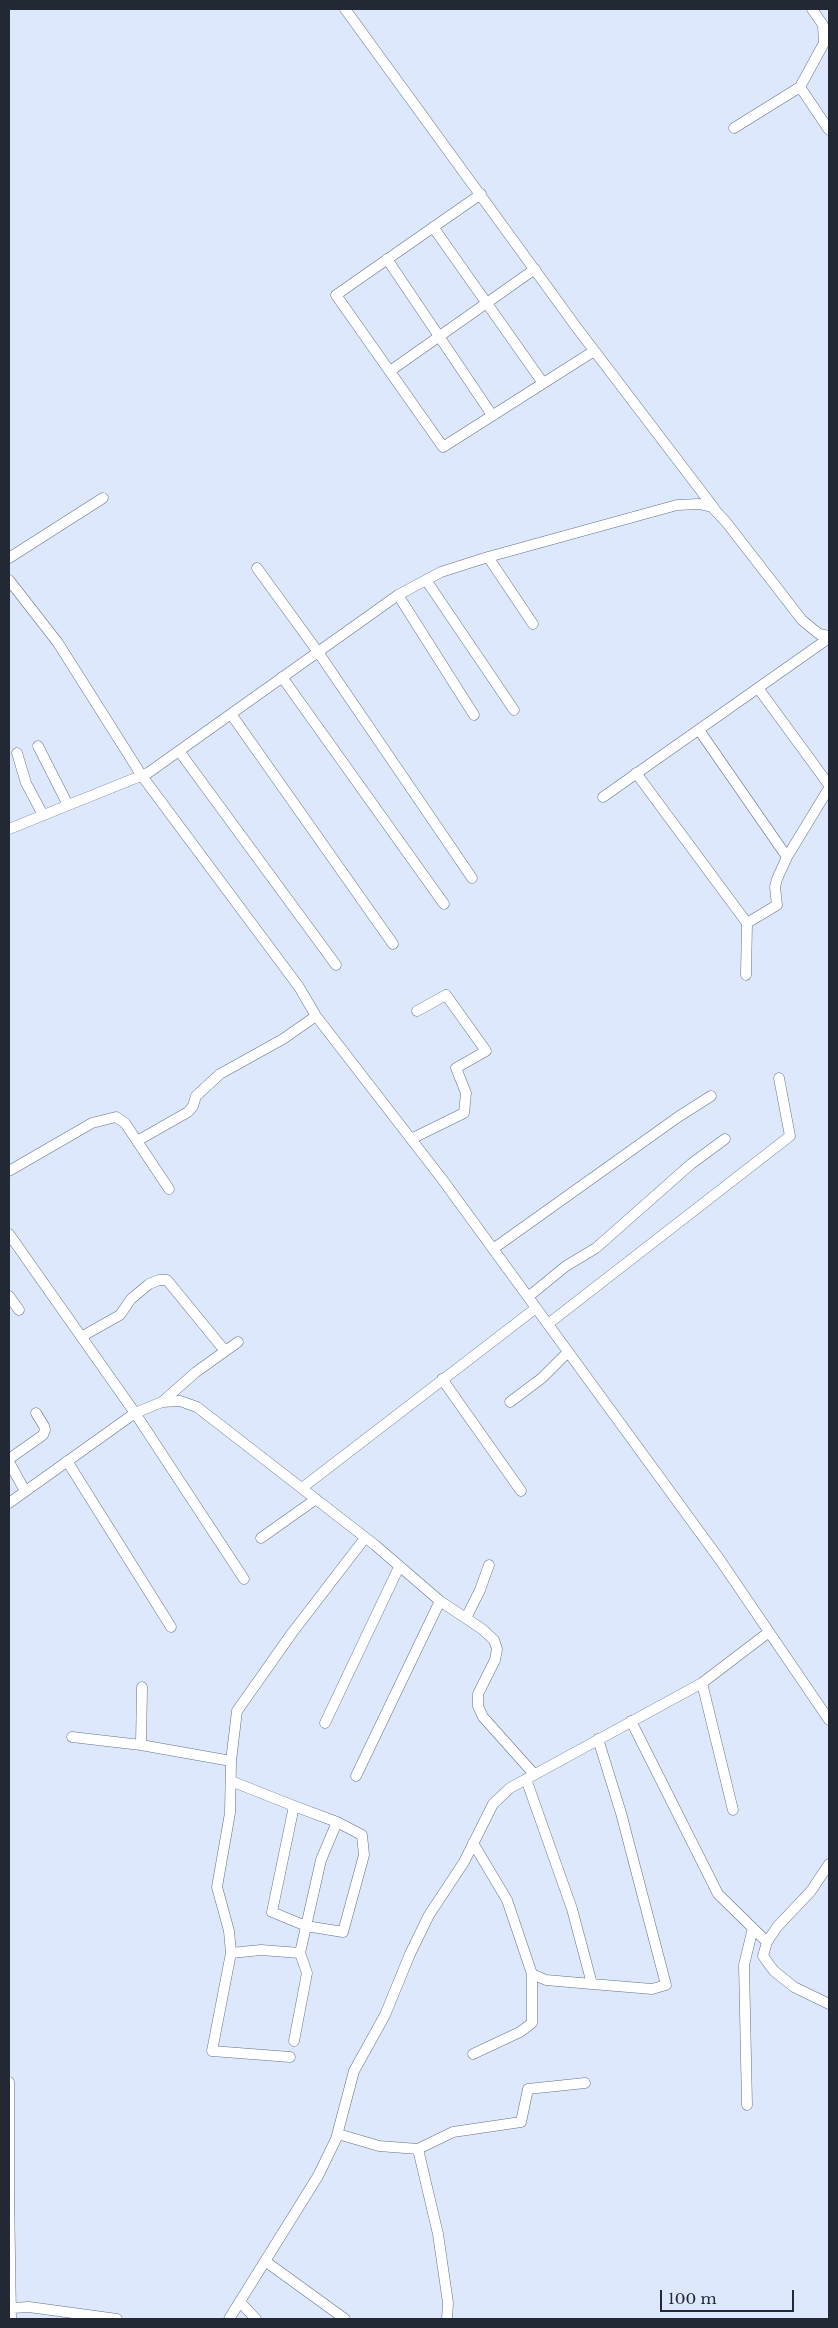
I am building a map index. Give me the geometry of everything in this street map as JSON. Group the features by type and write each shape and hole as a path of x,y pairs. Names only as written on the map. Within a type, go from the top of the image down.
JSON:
{"street":[{"path":"345,9 594,351 719,515 802,620 819,634 829,637"},
{"path":"734,128 800,87 824,43 823,25 812,9"},
{"path":"800,87 829,130"},
{"path":"481,194 336,294 443,446 594,351"},
{"path":"433,227 543,383"},
{"path":"387,259 492,415"},
{"path":"390,371 535,270"},
{"path":"9,558 103,498"},
{"path":"9,828 142,776 398,595 441,572 488,557 677,505 699,504 712,508 719,515"},
{"path":"488,557 533,624"},
{"path":"257,568 318,652 472,878"},
{"path":"9,580 58,643 142,776 299,987 316,1016 411,1138 720,1560 829,1720"},
{"path":"426,580 514,710"},
{"path":"398,595 474,715"},
{"path":"603,797 829,637"},
{"path":"282,677 444,904"},
{"path":"747,924 777,905 775,882 787,857 829,786 758,688"},
{"path":"231,714 393,944"},
{"path":"699,730 787,857"},
{"path":"38,746 68,805"},
{"path":"179,751 336,965"},
{"path":"17,753 26,783 43,815"},
{"path":"636,773 747,924 746,975"},
{"path":"411,1138 464,1113 466,1094 456,1068 486,1051 446,995 417,1011"},
{"path":"137,1141 188,1112 193,1106 196,1096 220,1074 283,1039 316,1016"},
{"path":"548,1324 790,1136 779,1078"},
{"path":"493,1249 710,1096"},
{"path":"9,1171 92,1122 116,1117 125,1123 169,1189"},
{"path":"528,1297 566,1266 596,1248 691,1164 726,1139"},
{"path":"9,1234 135,1413 244,1579"},
{"path":"81,1337 120,1316 131,1299 149,1284 159,1280 167,1280 225,1351"},
{"path":"9,1296 19,1310"},
{"path":"302,1488 536,1308"},
{"path":"9,1503 135,1413 162,1402 238,1342"},
{"path":"510,1402 542,1378 568,1352"},
{"path":"442,1379 521,1491"},
{"path":"162,1402 180,1401 197,1407 365,1538 440,1601 494,1640 497,1649 495,1660 478,1694 478,1706 483,1717 530,1777 572,1909 592,1984"},
{"path":"25,1491 9,1461 43,1435 46,1430 36,1413"},
{"path":"67,1461 171,1627"},
{"path":"262,1538 316,1499"},
{"path":"290,2057 212,2051 231,1953 229,1931 217,1887 230,1813 231,1761 237,1711 292,1633 365,1538"},
{"path":"466,1618 480,1590 489,1565"},
{"path":"325,1723 399,1566"},
{"path":"356,1776 440,1601"},
{"path":"229,2319 318,2176 338,2134 354,2071 386,2015 410,1954 429,1915 464,1862 492,1804 510,1788 702,1683 769,1632"},
{"path":"702,1683 733,1810"},
{"path":"141,1745 142,1686"},
{"path":"632,1721 718,1894 766,1942"},
{"path":"72,1738 141,1745 231,1761"},
{"path":"532,1974 546,1980 652,1989 666,1985 621,1813 598,1739"},
{"path":"231,1781 337,1822 362,1835 364,1856 342,1932 306,1926 272,1912 294,1806"},
{"path":"294,2041 307,1973 300,1953 321,1860 337,1822"},
{"path":"473,1843 507,1900 532,1974 532,2023 520,2032 473,2054"},
{"path":"828,1868 811,1891 777,1927 766,1942 763,1956 774,1971 794,1987 829,2004"},
{"path":"747,2105 744,1965 753,1928"},
{"path":"231,1953 261,1950 300,1953"},
{"path":"9,2082 11,2319"},
{"path":"338,2134 379,2146 418,2149 453,2132 521,2122 528,2089 586,2083"},
{"path":"418,2149 438,2234 448,2303 447,2319"},
{"path":"265,2261 345,2319"},
{"path":"240,2302 256,2319"},
{"path":"12,2308 30,2307 117,2319"}]}
